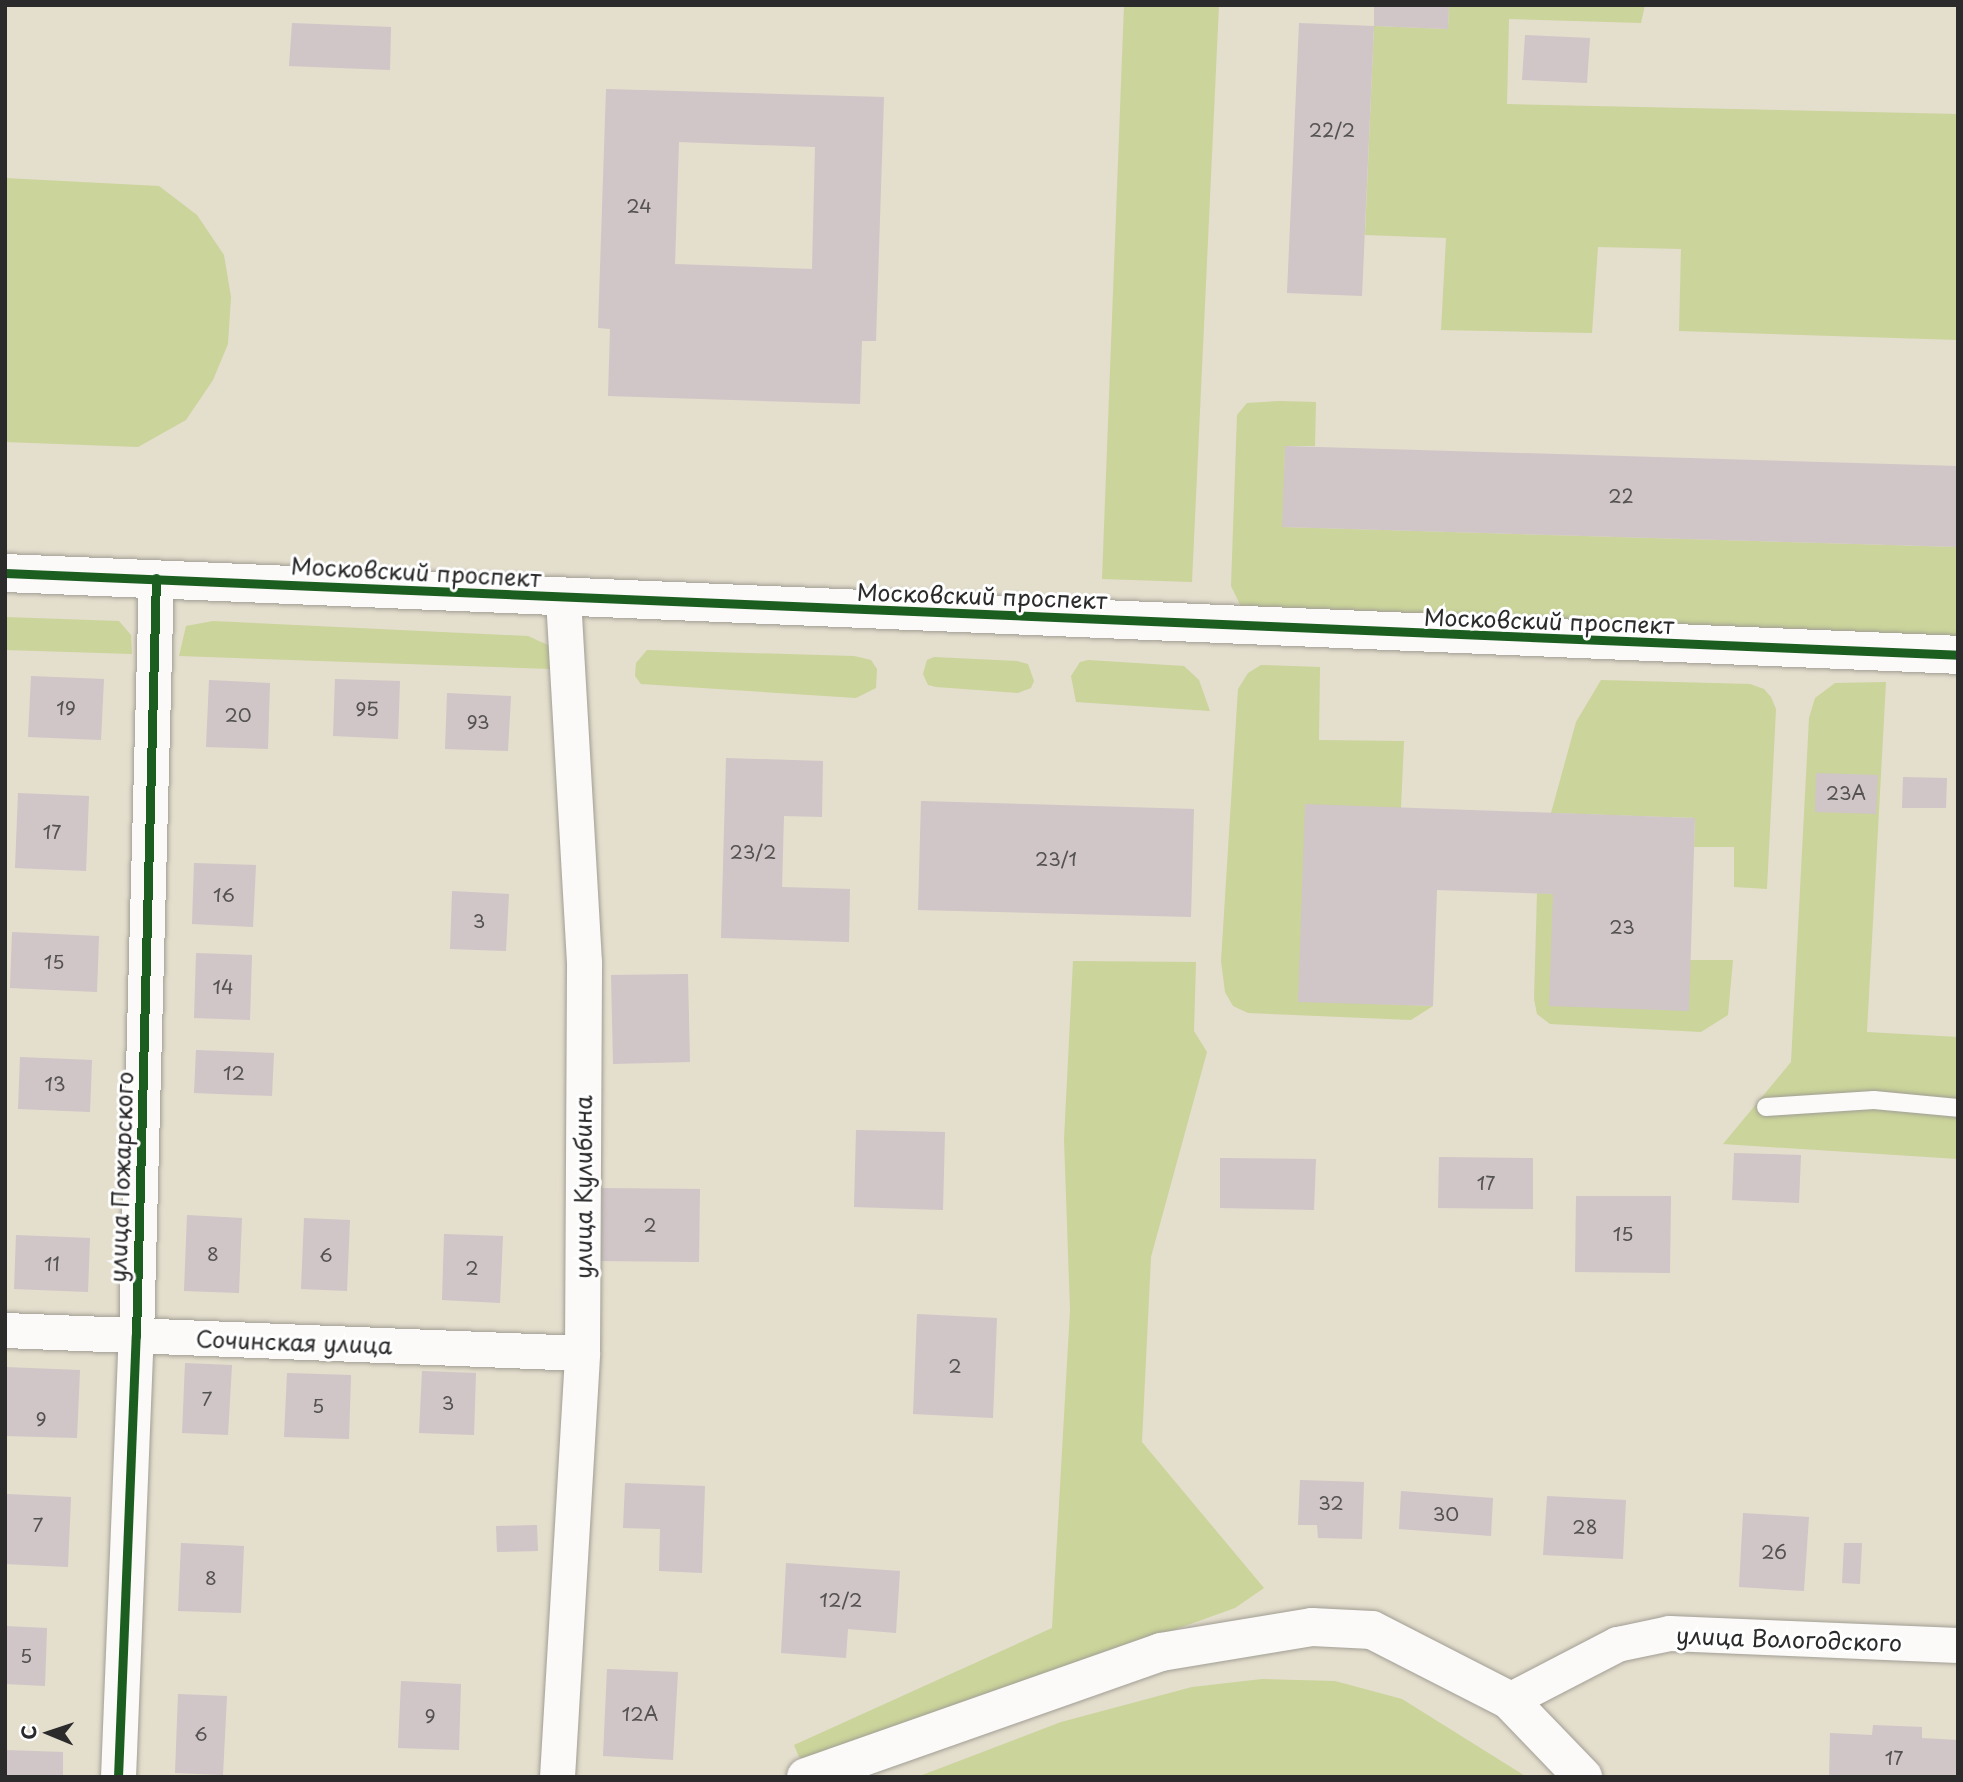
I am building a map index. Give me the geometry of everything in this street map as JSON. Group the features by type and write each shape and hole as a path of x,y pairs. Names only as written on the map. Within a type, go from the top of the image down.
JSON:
{"street":[{"name":"Московский проспект","path":"5,573 1958,655"},
{"name":"улица Пожарского","path":"118,1777 136,1336 156,578"},
{"name":"улица Кулибина","path":"557,1777 582,1353 583,915 563,598"},
{"name":"Сочинская улица","path":"5,1330 582,1353"},
{"path":"806,1777 1025,1696 1161,1652 1312,1627 1371,1630 1509,1700 1583,1777"},
{"name":"улица Вологодского","path":"1509,1700 1617,1644 1669,1633 1958,1646"}],"lane":[{"path":"1766,1107 1874,1100 1958,1108"}],"green space":[{"path":"1124,5 1219,5 1192,582 1102,579"},
{"path":"1449,5 1645,5 1641,23 1509,19 1507,104 1958,114 1958,340 1679,331 1681,249 1598,247 1592,333 1441,330 1446,238 1365,235 1374,26 1448,29"},
{"path":"5,178 159,186 197,215 224,255 231,297 228,344 213,380 186,420 138,447 5,442"},
{"path":"1316,402 1315,446 1285,446 1283,527 1958,547 1958,642 1246,617 1231,586 1237,415 1247,403"},
{"path":"5,617 119,621 131,635 132,654 5,650"},
{"path":"213,621 528,636 550,646 550,669 179,656 186,626"},
{"path":"647,650 854,656 871,660 877,669 876,688 856,698 641,684 635,676 636,663"},
{"path":"934,657 1017,661 1028,664 1034,681 1031,688 1018,693 936,687 928,685 923,674 927,660"},
{"path":"1088,660 1184,666 1199,680 1210,711 1076,702 1071,676 1080,662"},
{"path":"1261,665 1320,667 1319,740 1404,741 1401,808 1298,1001 1433,1006 1411,1020 1248,1013 1233,1006 1225,992 1221,961 1238,689 1248,673"},
{"path":"1601,680 1750,684 1764,689 1771,697 1776,709 1767,889 1734,887 1734,847 1694,847 1695,818 1551,813 1576,722"},
{"path":"1886,682 1867,1032 1958,1037 1958,1159 1723,1144 1791,1062 1809,718 1815,698 1835,683"},
{"path":"1537,893 1553,894 1690,960 1733,960 1728,1015 1701,1032 1550,1024 1537,1014 1534,999"},
{"path":"1073,961 1196,962 1194,1031 1207,1052 1151,1257 1142,1442 1264,1588 1235,1608 810,1761 799,1757 794,1745 1052,1628 1070,1310 1064,1139"},
{"path":"1262,1679 1335,1681 1402,1699 1527,1777 917,1777 1061,1722 1192,1687"}],"building":[{"path":"1374,5 1449,5 1448,29 1374,26"},
{"path":"292,23 391,27 390,70 289,66"},
{"path":"1299,23 1374,26 1362,296 1287,293"},
{"path":"1525,35 1590,38 1587,83 1522,80"},
{"path":"606,89 884,97 876,341 862,341 860,404 608,396 610,329 598,328","holes":["679,142 815,147 812,269 675,264"]},
{"path":"1285,446 1958,466 1958,547 1282,527"},
{"path":"31,676 104,679 101,740 28,737"},
{"path":"335,679 400,681 398,739 333,736"},
{"path":"209,680 270,683 268,749 206,747"},
{"path":"447,693 511,696 508,751 445,749"},
{"path":"726,758 823,761 822,817 784,816 782,887 850,889 849,942 721,938"},
{"path":"1816,773 1878,775 1876,814 1815,812"},
{"path":"1903,777 1947,778 1946,808 1902,808"},
{"path":"18,793 89,796 86,871 15,868"},
{"path":"921,801 1194,809 1191,917 918,910"},
{"path":"1305,804 1695,818 1689,1011 1549,1006 1553,894 1437,890 1433,1006 1298,1002"},
{"path":"194,863 256,865 253,927 192,924"},
{"path":"452,891 509,894 506,951 450,949"},
{"path":"12,932 99,936 97,992 10,988"},
{"path":"196,953 252,955 250,1020 194,1018"},
{"path":"688,974 690,1062 613,1064 611,975"},
{"path":"196,1050 274,1053 272,1096 194,1093"},
{"path":"20,1057 92,1060 90,1112 18,1109"},
{"path":"856,1130 945,1132 943,1210 854,1207"},
{"path":"1734,1153 1801,1155 1799,1203 1732,1200"},
{"path":"1439,1157 1533,1158 1533,1209 1438,1208"},
{"path":"1220,1158 1316,1159 1314,1210 1220,1208"},
{"path":"602,1188 700,1189 699,1262 601,1261"},
{"path":"1576,1196 1671,1196 1670,1273 1575,1272"},
{"path":"187,1215 242,1218 239,1293 184,1291"},
{"path":"304,1218 350,1220 347,1291 301,1289"},
{"path":"444,1234 503,1236 500,1303 442,1300"},
{"path":"16,1235 90,1238 88,1292 14,1289"},
{"path":"917,1314 997,1318 993,1418 913,1414"},
{"path":"185,1363 232,1365 228,1435 182,1433"},
{"path":"5,1367 80,1370 77,1438 5,1436"},
{"path":"422,1371 476,1373 474,1435 419,1433"},
{"path":"287,1373 351,1375 349,1439 284,1437"},
{"path":"1300,1480 1364,1482 1362,1539 1318,1538 1317,1525 1298,1525"},
{"path":"625,1483 705,1486 702,1573 659,1571 660,1529 623,1528"},
{"path":"1401,1491 1493,1498 1491,1536 1399,1529"},
{"path":"7,1494 71,1497 68,1567 5,1564"},
{"path":"1547,1496 1626,1500 1623,1559 1543,1555"},
{"path":"1743,1513 1809,1517 1804,1591 1739,1587"},
{"path":"537,1525 538,1551 497,1552 496,1526"},
{"path":"181,1543 244,1546 241,1613 178,1611"},
{"path":"1844,1543 1862,1543 1860,1584 1842,1583"},
{"path":"786,1563 900,1571 896,1633 848,1629 846,1658 781,1653"},
{"path":"5,1626 47,1628 45,1686 5,1684"},
{"path":"607,1669 678,1672 673,1760 603,1756"},
{"path":"401,1681 461,1684 459,1750 398,1748"},
{"path":"178,1694 227,1696 223,1775 175,1773"},
{"path":"1873,1725 1922,1727 1922,1738 1958,1740 1958,1777 1829,1777 1830,1733 1872,1735"},
{"path":"5,1750 63,1752 63,1777 5,1777"}],"cycle path":[{"path":"5,573 1958,655"},
{"path":"118,1777 136,1336 156,578"}]}
